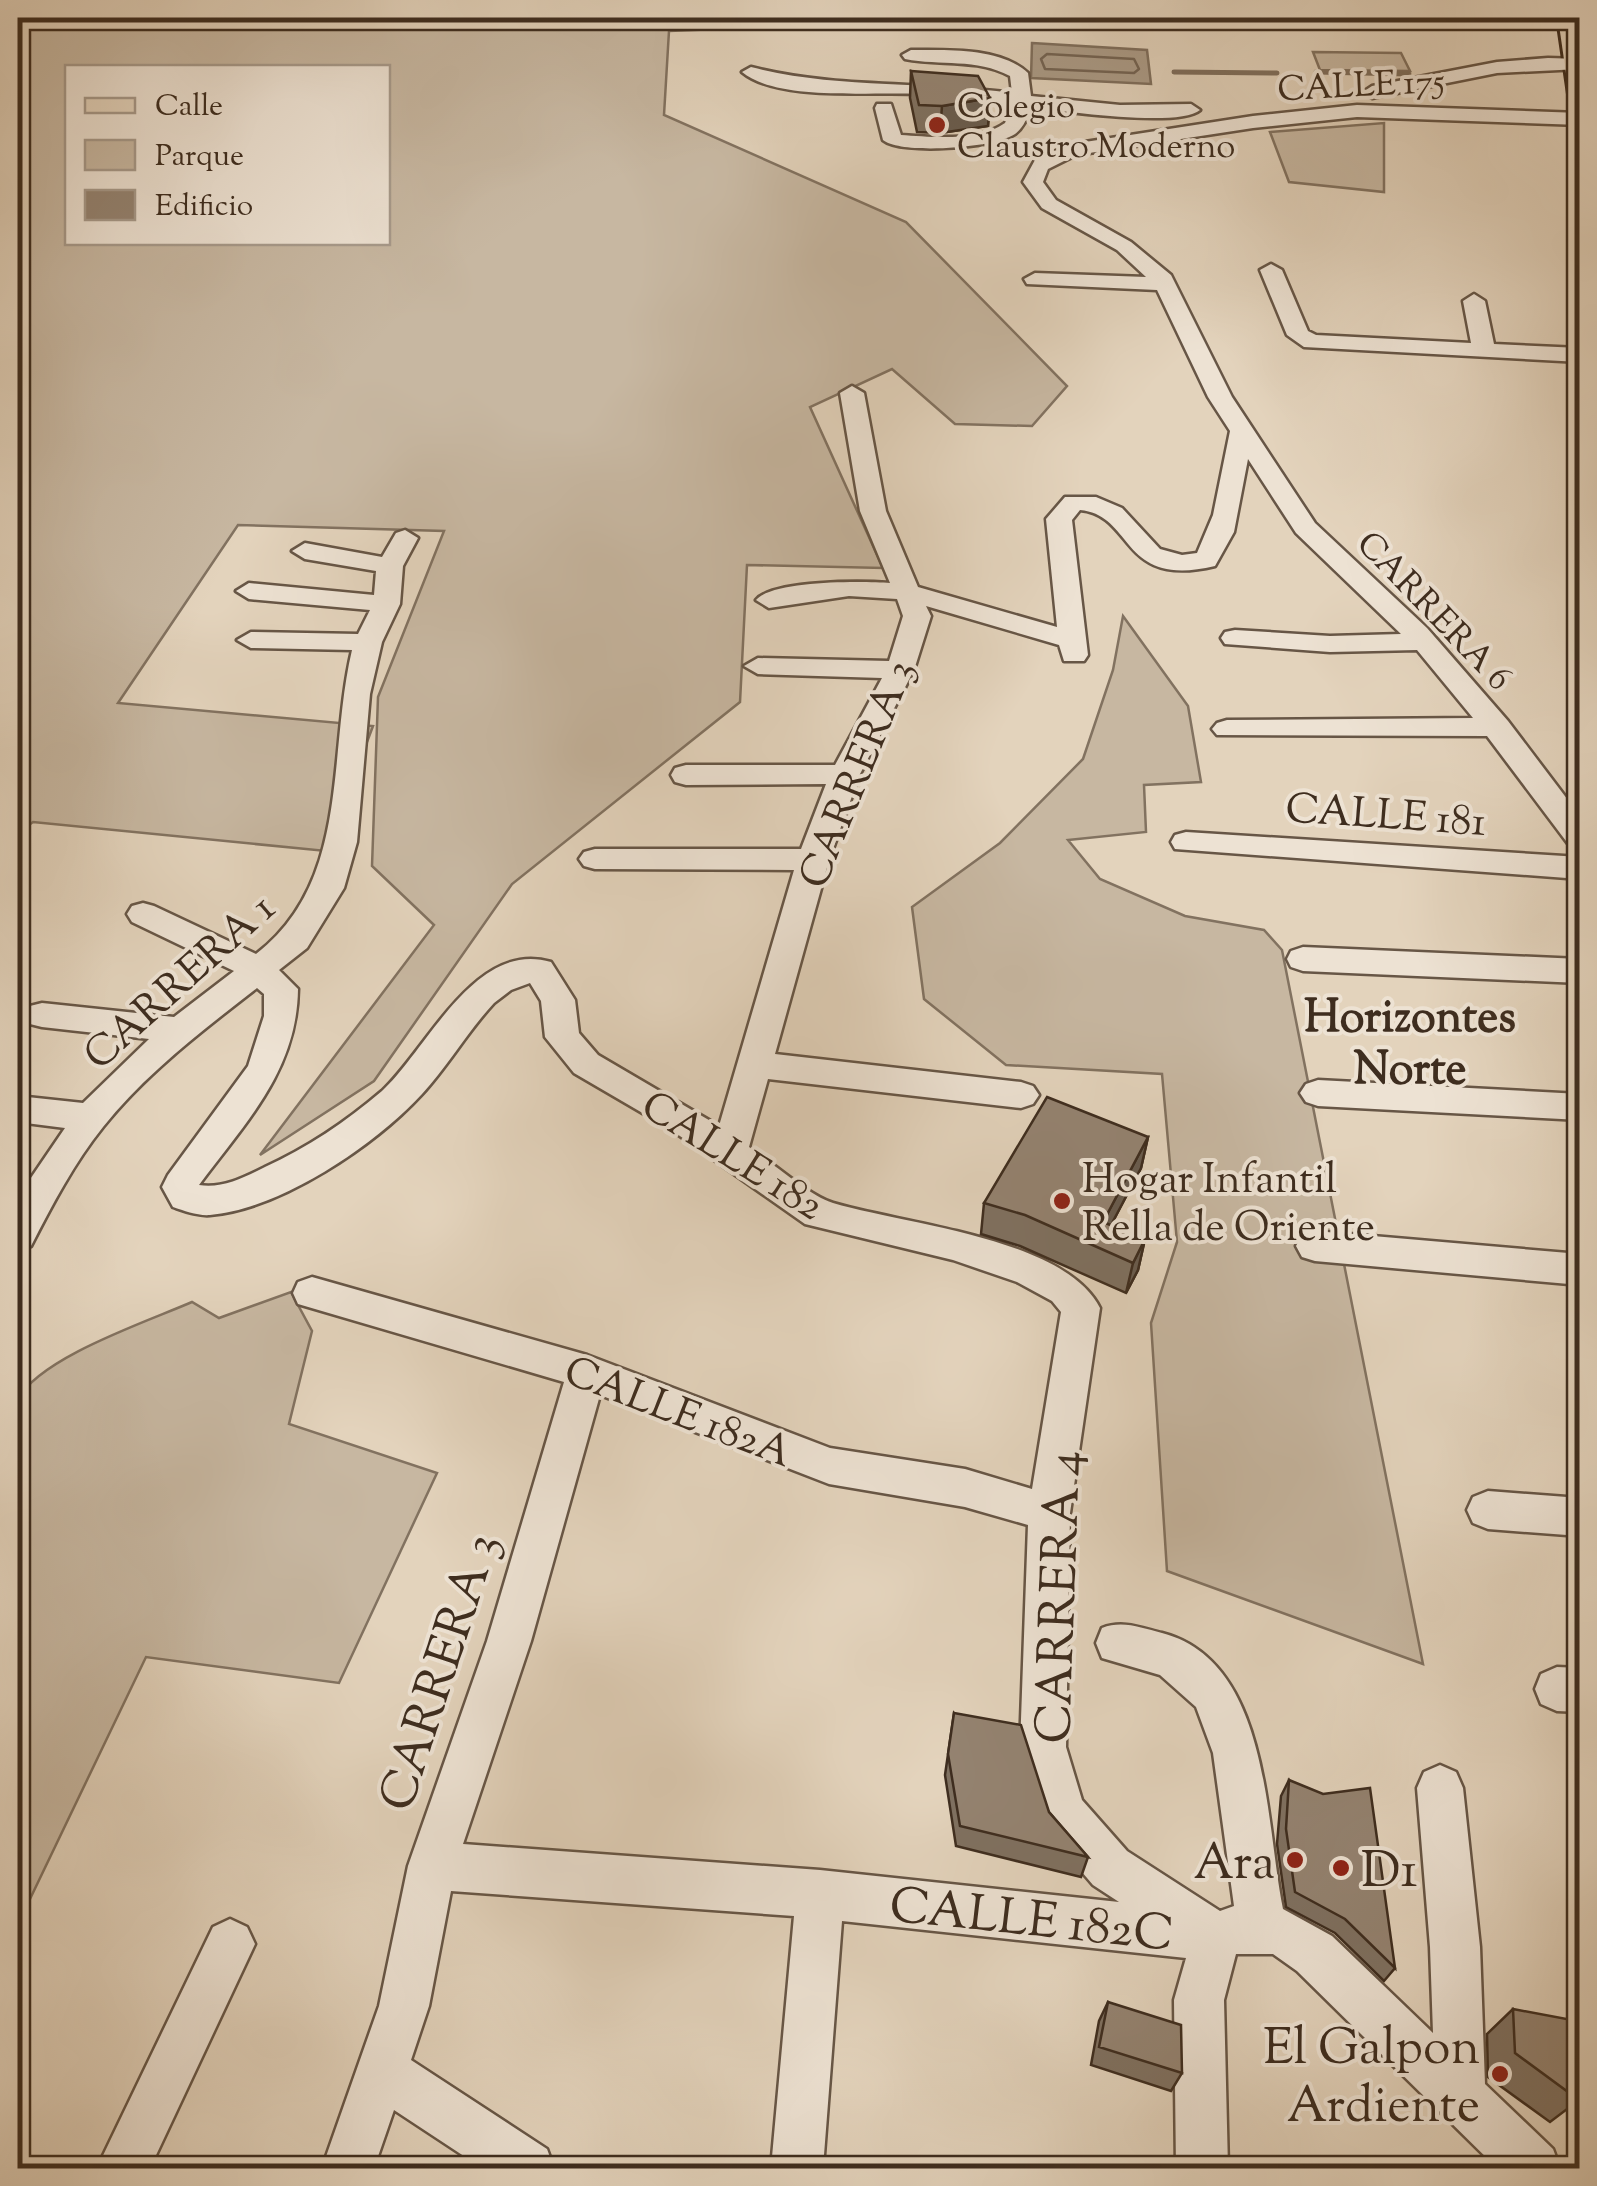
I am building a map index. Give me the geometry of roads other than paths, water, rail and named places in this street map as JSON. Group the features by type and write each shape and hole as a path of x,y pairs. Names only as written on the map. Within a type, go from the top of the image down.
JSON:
{"main road":[{"path":"1569,20 1580,94"}],"street":[{"path":"1498,18 1569,20"},
{"path":"884,108 893,140 907,142 1006,132 1013,125 1022,102 1019,73 1002,63 912,55"},
{"path":"751,72 800,86 917,88 1074,110 1155,113 1405,88 1522,62 1576,64"},
{"name":"CALLE 175","path":"1034,172 1043,163 1072,150 1319,114 1397,110 1580,119"},
{"name":"CARRERA 6","path":"1034,172 1038,193 1049,204 1145,260 1166,284 1220,397 1305,528 1424,642 1498,727 1580,838"},
{"path":"1272,270 1298,335 1312,342 1580,355"},
{"path":"1035,279 1166,284"},
{"path":"1474,300 1484,350"},
{"name":"CARRERA 3","path":"729,1154 812,860 845,774 900,670 917,616 873,511 852,393"},
{"path":"769,600 849,588 907,592 1073,648 1059,519 1074,502 1099,505 1154,556 1182,564 1206,560 1214,552 1242,430"},
{"name":"CARRERA 1","path":"21,1219 91,1116 180,1030 296,940 328,888 342,842 356,694 368,642 387,604 390,566 405,538"},
{"path":"304,551 390,566"},
{"path":"250,590 387,604"},
{"path":"1235,638 1330,644 1424,642"},
{"path":"252,640 368,642"},
{"path":"758,666 900,670"},
{"path":"1227,728 1498,727"},
{"path":"686,775 845,774"},
{"name":"CALLE 181","path":"1186,842 1580,868"},
{"path":"595,859 812,860"},
{"path":"142,914 234,954 259,971"},
{"path":"1303,959 1580,971"},
{"name":"CALLE 182","path":"259,971 281,989 279,1034 242,1107 186,1175 180,1187 186,1197 208,1201 242,1192 332,1150 410,1084 468,1007 520,970 539,970 558,1000 562,1037 586,1064 683,1120 818,1214 956,1245 1030,1271 1066,1290 1082,1308"},
{"path":"42,1015 180,1030"},
{"path":"756,1065 1021,1095"},
{"path":"1318,1092 1580,1106"},
{"path":"18,1109 91,1116"},
{"path":"1314,1246 1580,1270"},
{"name":"CALLE 182A","path":"312,1293 587,1372 830,1466 965,1488 1050,1513"},
{"name":"CARRERA 4","path":"1082,1308 1050,1513 1043,1747 1063,1814 1110,1868 1239,1932"},
{"name":"CARRERA 3","path":"348,2168 404,2006 432,1866 509,1641 587,1372"},
{"path":"1488,1510 1580,1518"},
{"path":"1118,1643 1172,1657 1213,1693 1236,1753 1250,1865 1239,1932 1199,2000 1202,2168"},
{"path":"1440,1788 1455,1947 1460,2093"},
{"name":"CALLE 182C","path":"432,1866 820,1894 1296,1937 1534,2168"},
{"path":"798,2168 820,1894"},
{"path":"124,2168 230,1944"},
{"path":"380,2070 528,2168"}],"water":[{"path":"1032,43 1147,50 1151,84 1031,78"}],"waterway":[{"path":"1174,72 1277,73"},
{"path":"1316,72 1409,74"}],"place":[{"name":"Colegio Claustro Moderno","path":"937,125"},
{"name":"Hogar Infantil Rella de Oriente","path":"1062,1201"},
{"name":"Ara","path":"1295,1860"},
{"name":"D1","path":"1341,1868"},
{"name":"El Galpon Ardiente","path":"1500,2074"}],"district":[{"name":"Horizontes Norte","path":"1410,1041"}]}
